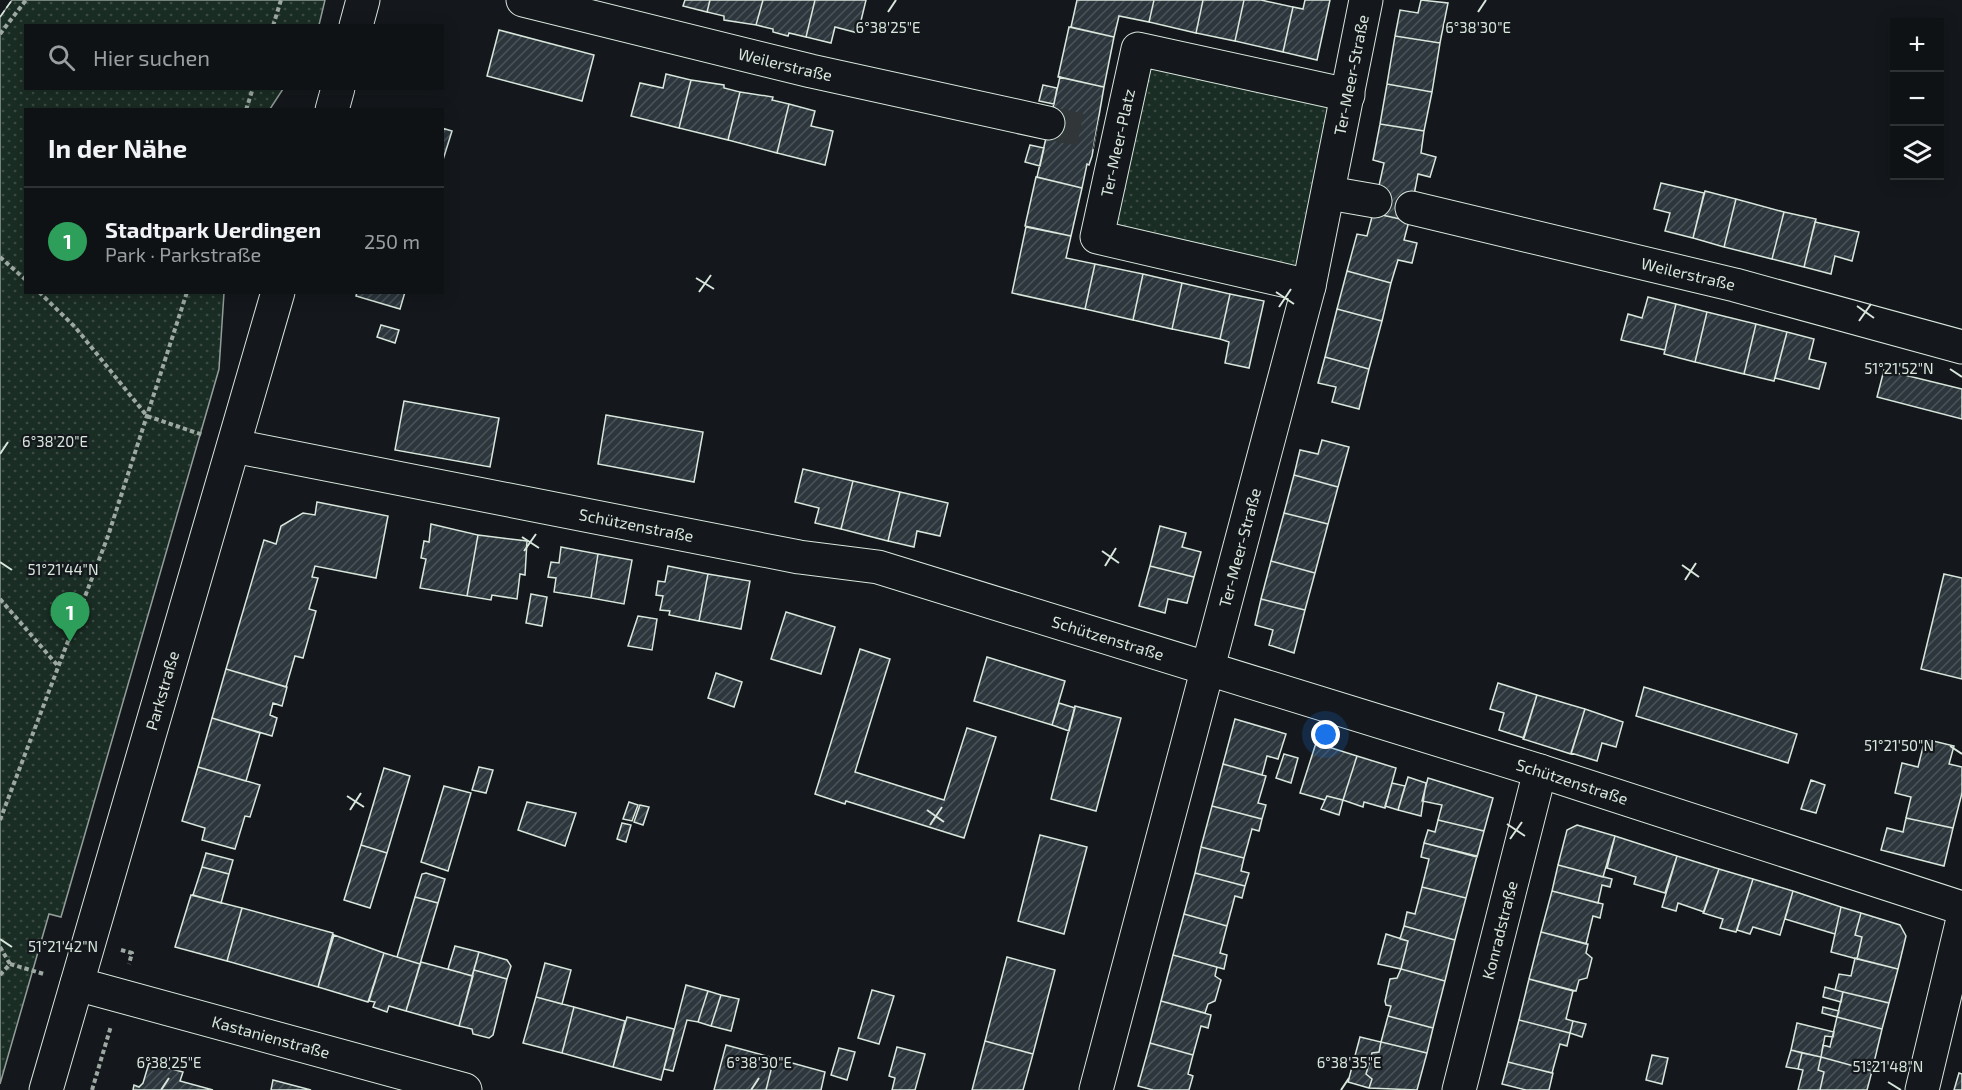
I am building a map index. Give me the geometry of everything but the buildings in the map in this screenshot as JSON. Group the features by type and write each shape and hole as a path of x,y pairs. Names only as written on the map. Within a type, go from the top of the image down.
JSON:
{"street":[{"path":"357,24 363,0"},
{"name":"Weilerstraße","path":"523,0 811,71 1048,123"},
{"name":"Ter-Meer-Straße","path":"1096,1090 1309,286 1366,0"},
{"name":"Ter-Meer-Platz","path":"1309,286 1097,237 1107,135 1138,49 1348,95"},
{"path":"333,108 337,90"},
{"path":"1329,193 1375,201"},
{"name":"Weilerstraße","path":"1412,208 1735,285 1962,347"},
{"name":"Parkstraße","path":"46,1090 277,294"},
{"name":"Schützenstraße","path":"234,446 799,557 878,567 1209,667 1540,771 1962,908"},
{"name":"Konradstraße","path":"1459,1090 1540,771"},
{"path":"1922,1090 1962,923"},
{"name":"Kastanienstraße","path":"77,984 465,1090"}],"path":[{"path":"0,34 26,0"},
{"path":"274,24 281,0"},
{"path":"247,108 252,90"},
{"path":"0,257 24,278"},
{"path":"41,294 75,327 147,416 234,446"},
{"path":"0,820 108,536 187,294"},
{"path":"0,599 58,666"},
{"path":"0,947 10,964 0,975"}],"green space":[{"path":"12,0 325,0 319,24 24,24 24,90 282,90 271,108 24,108 24,294 224,294 219,369 61,917 49,914 0,1084 0,17"},
{"path":"1152,61 1333,102 1296,269 1115,228"}],"tunnel":[{"path":"1048,123 1097,133"}],"fence":[{"path":"0,17 12,0"}],"place":[{"name":"Stadtpark Uerdingen","path":"70,642"}]}
